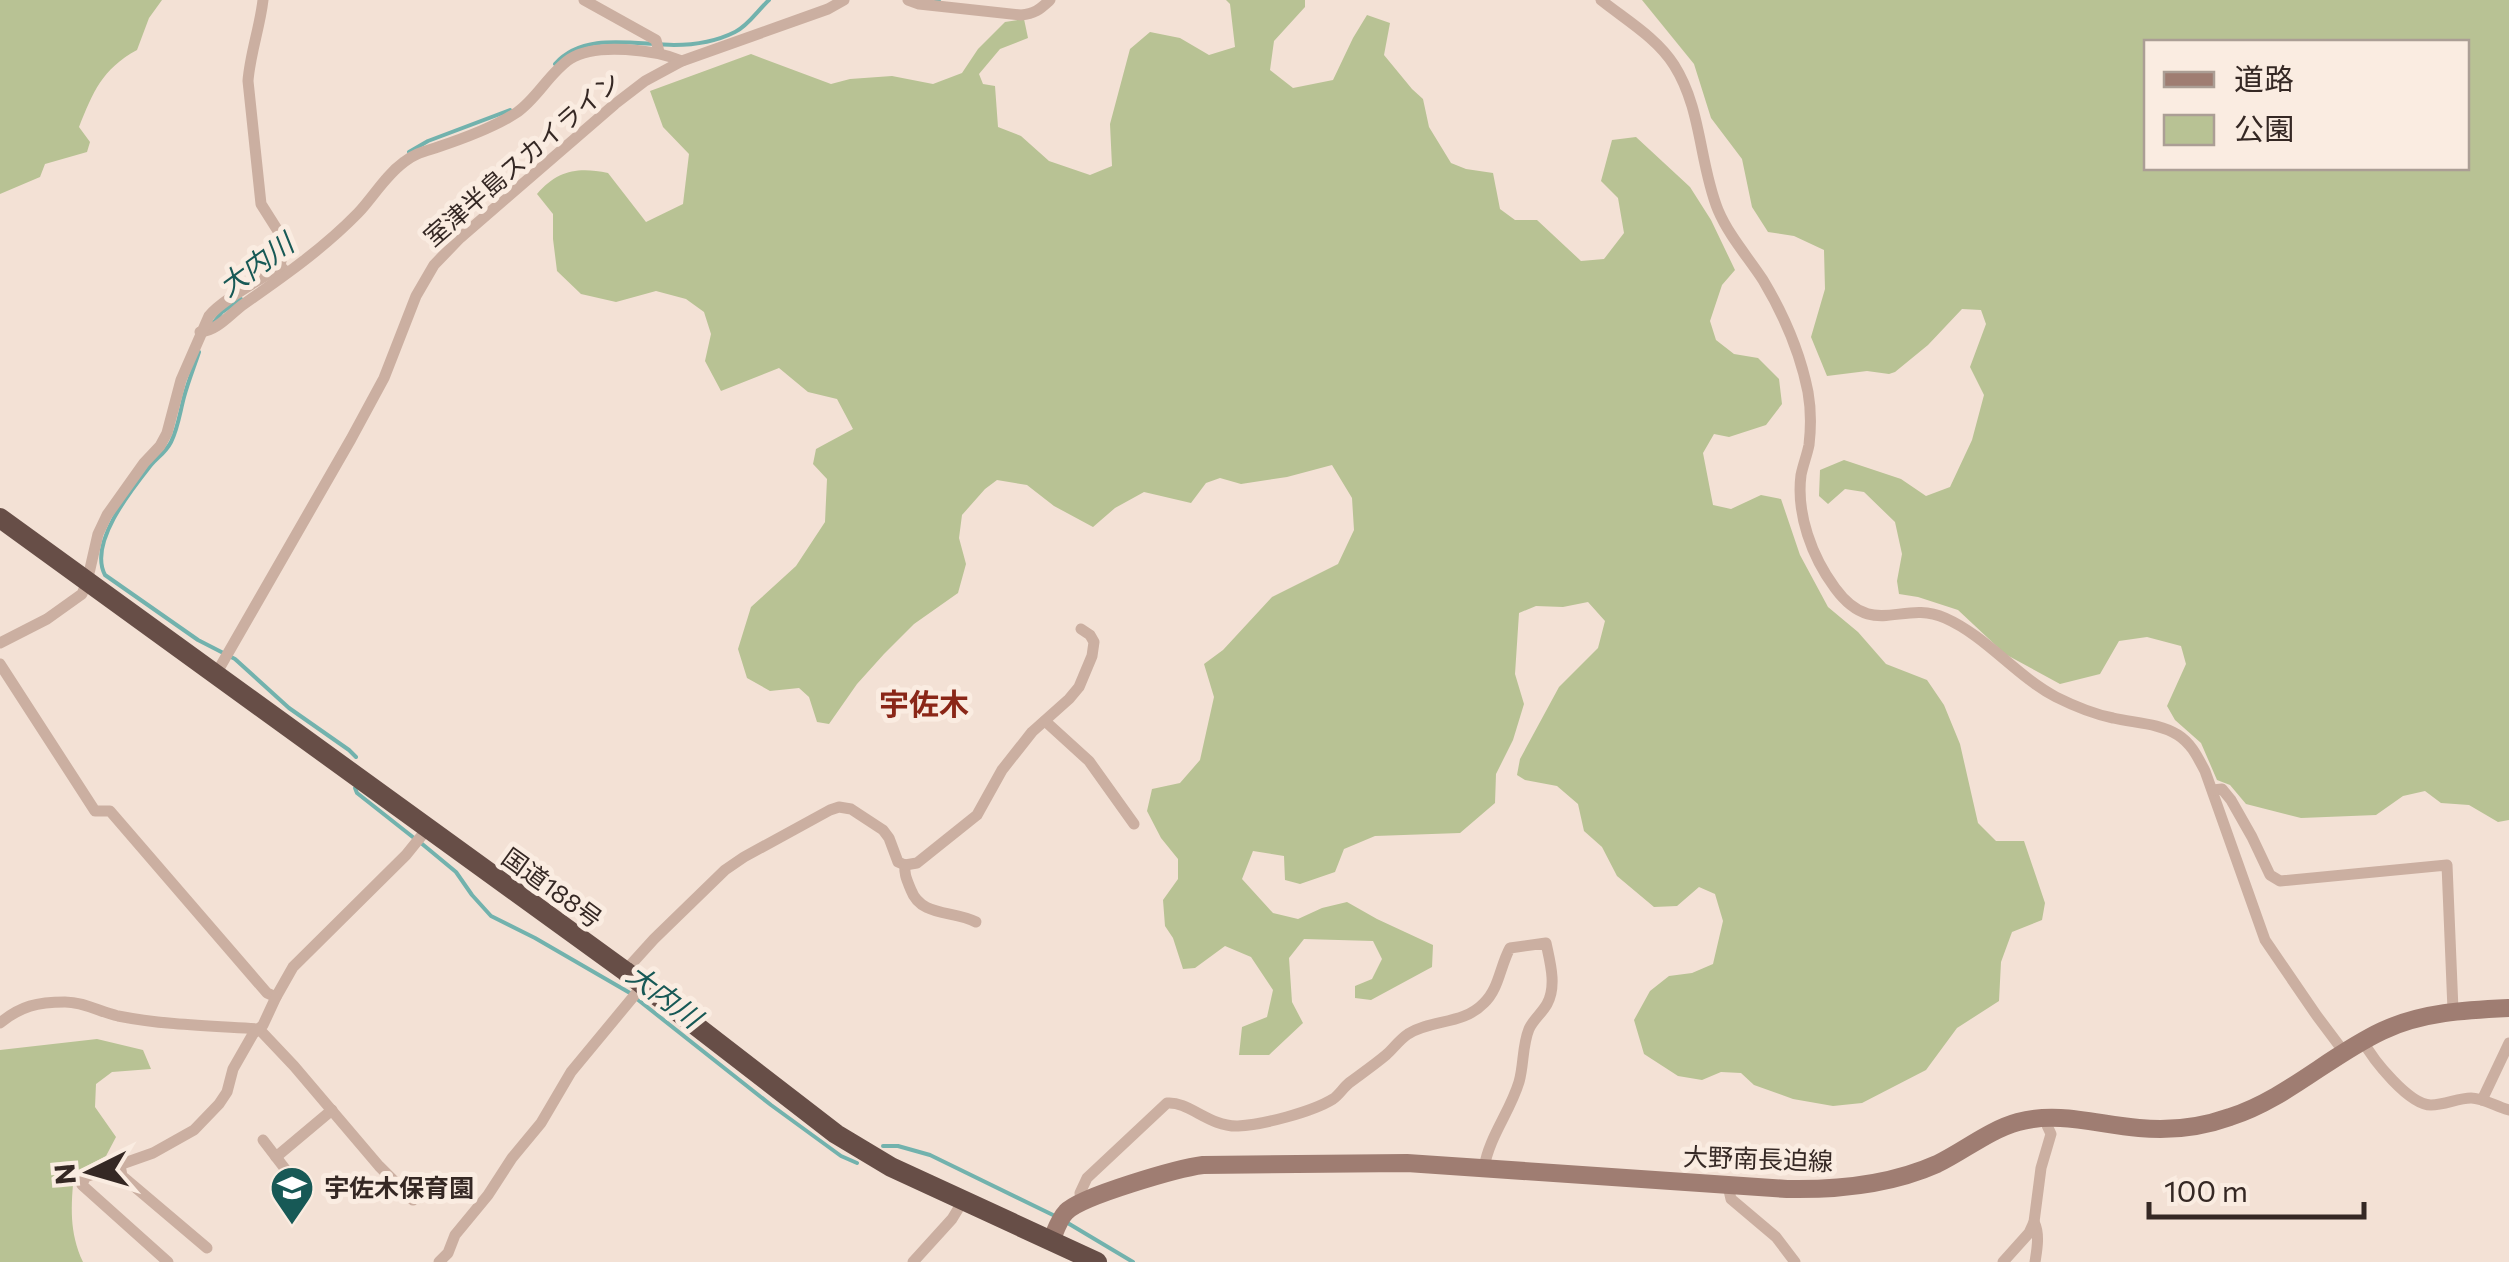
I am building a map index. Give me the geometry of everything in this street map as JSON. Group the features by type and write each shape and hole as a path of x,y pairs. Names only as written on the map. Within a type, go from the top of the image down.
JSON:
{"highway":[{"name":"国道188号","path":"0,518 625,971 836,1134 891,1167 963,1200 1063,1221 1097,1262"}],"main road":[{"name":"大野南長迫線","path":"1063,1221 1180,1168 1203,1165 1352,1162 1728,1186 1822,1190 1859,1186 1936,1164 2018,1122 2068,1118 2141,1128 2200,1125 2230,1118 2265,1104 2384,1030 2453,1010 2509,1008"}],"street":[{"path":"263,0 248,81 261,204 284,242 284,270"},
{"path":"584,0 682,61"},
{"name":"室津半島スカイライン","path":"216,674 351,440 384,378 416,296 434,265 460,238 645,81 682,61 844,0"},
{"path":"908,0 1021,15 1040,10 1050,0"},
{"path":"1601,0 1658,45 1675,66 1699,129 1717,208 1789,330 1809,396 1808,446 1800,497 1810,543 1834,586 1848,604 1862,613 1878,617 1932,613 1950,620 2034,685 2059,698 2110,718 2163,728 2181,736 2192,748 2212,790 2265,940 2344,1052"},
{"path":"0,642 47,619 82,594 107,515 167,433 181,380 200,332 212,331 284,270 338,232 388,174 408,158 512,116 570,59 602,50 659,48"},
{"path":"625,971 726,870 830,810 850,809 883,830 898,862 917,863 977,815 1002,770 1032,732 1079,687 1094,642 1081,629"},
{"path":"0,664 95,812 110,811 267,993 276,997"},
{"path":"1045,721 1089,761 1134,824"},
{"path":"2212,790 2222,789 2231,800 2270,875 2280,881 2446,864 2453,1010"},
{"path":"168,1262 82,1185 85,1178 154,1153 194,1130 227,1092 234,1069 294,967 428,829"},
{"path":"905,865 904,873 919,904 976,922"},
{"path":"1063,1221 1088,1178 1167,1103 1178,1102 1194,1113 1235,1126 1282,1118 1335,1098 1404,1036 1434,1023 1464,1018 1486,1002 1510,948 1546,943 1552,989 1548,1003 1529,1029 1519,1081 1490,1144 1484,1168"},
{"path":"447,1259 455,1235 542,1123 571,1072 643,985"},
{"path":"0,1023 28,1005 66,1002 119,1016 258,1029 414,1200"},
{"path":"2363,1041 2392,1080 2421,1103 2432,1105 2470,1098 2509,1110"},
{"path":"2482,1100 2509,1043"},
{"path":"276,1157 332,1110"},
{"path":"2003,1262 2034,1222 2041,1168 2051,1134 2044,1119"},
{"path":"263,1140 289,1174 308,1190"},
{"path":"120,1165 122,1176 207,1248"},
{"path":"1728,1186 1732,1199 1776,1237 1795,1262"},
{"path":"913,1262 952,1219 963,1200"},
{"path":"2034,1222 2035,1262"}],"green space":[{"path":"0,0 162,0 149,18 137,50 115,65 94,92 79,127 90,142 87,152 45,164 40,177 0,194"},
{"path":"1226,0 1305,0 1305,7 1274,41 1270,70 1293,88 1333,80 1367,15 1390,23 1384,55 1423,99 1429,127 1451,163 1493,173 1500,209 1515,220 1537,220 1581,261 1604,259 1624,233 1618,198 1601,181 1612,140 1636,137 1690,187 1735,270 1722,285 1710,321 1716,340 1734,354 1758,358 1779,379 1782,404 1766,425 1729,437 1714,434 1703,453 1713,505 1731,509 1761,495 1781,499 1800,555 1828,607 1858,632 1886,664 1927,680 1944,705 1960,744 1978,823 1996,841 2024,841 2045,903 2042,920 2012,932 2001,962 1999,1001 1957,1028 1926,1070 1862,1103 1833,1106 1793,1099 1754,1085 1741,1073 1721,1072 1702,1080 1678,1076 1644,1054 1634,1020 1650,991 1669,976 1692,973 1713,964 1723,921 1715,894 1699,887 1677,906 1654,907 1617,876 1602,847 1584,831 1578,804 1557,786 1517,775 1520,759 1559,687 1598,648 1605,621 1588,602 1563,607 1536,606 1519,613 1515,674 1524,704 1513,740 1496,774 1495,803 1460,833 1375,836 1344,849 1335,872 1300,884 1285,880 1284,856 1253,851 1242,879 1273,913 1298,919 1347,902 1433,945 1432,967 1371,1000 1355,998 1355,986 1372,979 1382,959 1373,941 1304,939 1289,958 1292,1002 1303,1023 1269,1055 1239,1055 1242,1027 1267,1017 1273,990 1251,957 1225,946 1195,968 1183,969 1165,926 1163,900 1178,879 1178,859 1147,811 1152,789 1180,783 1200,760 1214,697 1204,664 1223,650 1272,597 1338,564 1354,530 1352,498 1332,465 1241,484 1220,478 1206,483 1191,503 1144,492 1115,508 1093,527 1054,506 1027,485 997,480 962,515 959,538 966,564 958,593 914,624 884,654 829,724 817,722 809,697 799,688 770,691 747,678 738,649 751,607 796,566 825,522 827,479 813,464 816,449 853,429 837,399 808,392 779,368 721,391 705,361 711,334 704,312 686,299 656,291 616,302 581,294 557,271 553,214 537,194 569,172 608,173 646,222 683,204 689,154 663,127 650,91 751,54 831,84 892,76 933,84 962,73 978,49 1005,22 1024,19 1028,38 1000,49 979,74 983,84 995,86 998,127 1021,136 1049,161 1090,175 1112,166 1110,124 1130,49 1150,32 1180,38 1209,55 1235,47 1230,4"},
{"path":"1642,0 2509,0 2509,820 2498,822 2469,805 2441,803 2425,791 2403,796 2376,815 2301,818 2246,804 2230,785 2217,780 2201,743 2175,720 2167,706 2186,664 2181,646 2147,637 2119,641 2100,674 2060,684 2005,654 1958,610 1899,594 1902,554 1895,522 1864,492 1845,489 1828,504 1819,496 1820,470 1844,460 1901,479 1926,496 1950,487 1972,440 1984,395 1970,367 1986,324 1981,310 1962,309 1895,372 1827,376 1811,337 1825,289 1824,250 1794,236 1768,232 1752,207 1742,159 1711,118 1694,64"},
{"path":"97,1039 143,1050 151,1069 112,1072 96,1084 95,1107 116,1137 106,1156 74,1173 73,1229 83,1262 0,1262 0,1050"}],"waterway":[{"name":"大内川","path":"555,64 580,47 595,43 682,45 721,38 744,26 769,0"},
{"name":"大内川","path":"409,152 510,110"},
{"name":"大内川","path":"211,326 222,312 241,299"},
{"name":"大内川","path":"199,352 171,442 133,488 107,532 101,562 105,575 198,640 235,659 289,708 356,757"},
{"name":"大内川","path":"355,788 414,838"},
{"name":"大内川","path":"421,843 456,872 491,916 630,993"},
{"name":"大内川","path":"637,999 771,1105 841,1156 857,1163"},
{"name":"大内川","path":"883,1146 930,1155 1053,1215"},
{"name":"大内川","path":"1066,1222 1133,1262"}],"place":[{"name":"宇佐木保育園","path":"292,1226"}],"district":[{"name":"宇佐木","path":"924,705"}]}
